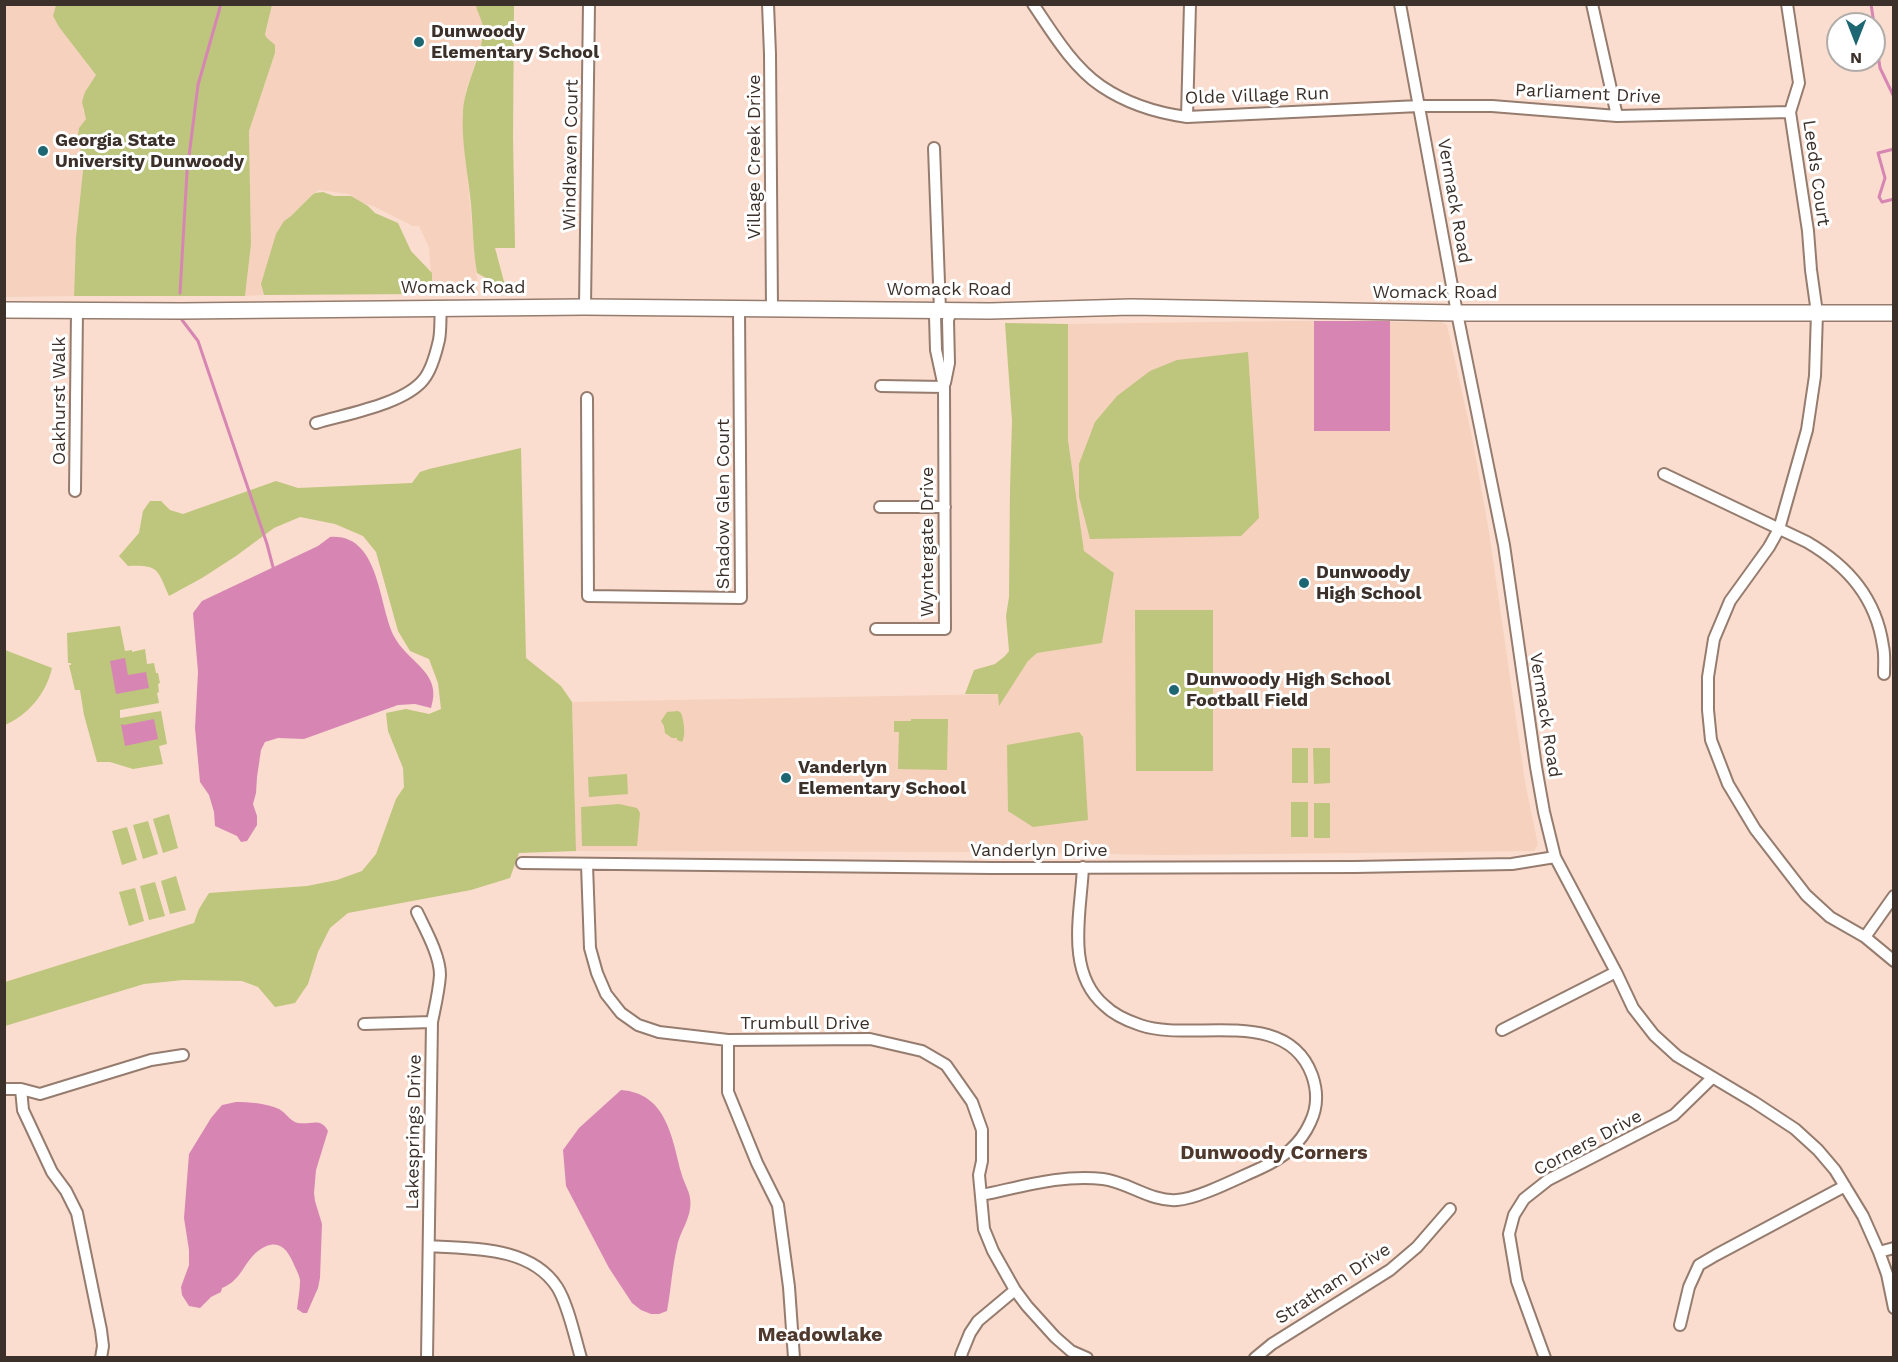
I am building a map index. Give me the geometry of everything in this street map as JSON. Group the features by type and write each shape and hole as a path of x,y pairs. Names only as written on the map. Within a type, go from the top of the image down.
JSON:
{"street":[{"name":"Windhaven Court","path":"585,307 590,4"},
{"name":"Village Creek Drive","path":"768,4 772,309"},
{"name":"Olde Village Run","path":"1033,4 1078,64 1100,86 1133,103 1163,114 1187,117 1419,106"},
{"path":"1187,117 1190,4"},
{"name":"Vermack Road","path":"1400,4 1457,313 1504,545 1534,756 1555,857 1633,1008 1654,1035 1677,1056 1795,1129 1835,1170 1863,1216 1879,1252 1887,1274 1893,1308"},
{"path":"1592,4 1617,116"},
{"name":"Leeds Court","path":"1787,4 1799,83 1790,112 1808,231 1817,313 1815,376 1807,430 1779,529 1769,547 1730,600 1714,639 1708,677 1708,710 1712,740 1728,784 1755,829 1780,863 1806,895 1830,917 1865,937 1893,961"},
{"name":"Parliament Drive","path":"1419,106 1492,106 1617,116 1790,112"},
{"path":"934,148 941,310"},
{"name":"Womack Road","path":"4,310 585,307 941,310 1131,307 1457,313 1893,313"},
{"path":"316,423 388,403 408,393 423,380 440,337 441,308"},
{"name":"Shadow Glen Court","path":"587,398 588,596 741,598 739,309"},
{"name":"Oakhurst Walk","path":"75,491 77,310"},
{"name":"Wyntergate Drive","path":"876,629 945,629 944,387 936,350 935,316 941,310 948,320 949,329 949,363 944,387"},
{"path":"936,329 949,329"},
{"path":"881,386 944,387"},
{"path":"1665,474 1807,542 1829,555 1849,572 1865,595 1879,625 1884,649 1884,674"},
{"path":"880,507 945,507"},
{"name":"Vanderlyn Drive","path":"522,863 1355,867 1501,865 1555,857"},
{"name":"Trumbull Drive","path":"587,864 590,948 597,973 606,994 621,1013 638,1025 659,1032 728,1040 870,1039 922,1051 946,1065 972,1102 982,1130 982,1161 979,1174 984,1229 993,1251 1015,1290 1055,1337 1071,1351 1087,1358"},
{"path":"982,1195 1052,1181 1102,1179 1119,1182 1162,1199 1176,1201 1193,1197 1275,1162 1296,1146 1311,1123 1317,1103 1316,1087 1308,1066 1292,1047 1278,1039 1239,1029 1164,1029 1141,1026 1104,1005 1090,990 1080,966 1078,944 1083,867"},
{"path":"1865,937 1893,896"},
{"name":"Lakesprings Drive","path":"417,912 431,942 440,972 438,996 432,1022 427,1358"},
{"path":"1502,1030 1616,972"},
{"path":"364,1024 432,1022"},
{"path":"728,1040 728,1092 757,1163 778,1205 789,1287 794,1358"},
{"path":"4,1089 21,1089 40,1094 151,1060 183,1055"},
{"name":"Corners Drive","path":"1545,1358 1516,1281 1509,1234 1514,1215 1524,1198 1548,1180 1674,1115 1712,1077"},
{"path":"21,1089 23,1110 52,1172 66,1191 77,1213 101,1330 102,1358"},
{"path":"1680,1326 1689,1287 1699,1265 1845,1186"},
{"name":"Stratham Drive","path":"1255,1358 1272,1344 1390,1270 1417,1247 1450,1209"},
{"path":"429,1246 486,1250 529,1261 541,1269 558,1288 581,1358"},
{"path":"1879,1252 1893,1248"},
{"path":"962,1358 961,1355 970,1333 978,1321 1015,1290"}],"shaded area":[{"name":"Georgia State University Dunwoody","path":"4,5 56,5 53,16 59,27 96,75 85,92 83,111 86,119 79,128 78,142 84,161 76,237 74,296 5,297"},
{"path":"272,5 476,5 484,28 481,46 466,90 463,129 478,291 432,289 429,247 419,226 413,226 373,206 359,202 349,194 319,190 284,221 261,286 264,295 245,296 251,244 249,131 275,53 265,34"},
{"name":"Dunwoody High School","path":"1292,321 1442,322 1447,325 1472,437 1489,532 1525,782 1538,845 1534,851 1163,855 998,852 576,851 572,702 999,694 999,704 1028,661 1037,653 1102,643 1114,573 1084,551 1068,440 1068,324"},
{"path":"1314,321 1390,321 1390,431 1314,431"},
{"path":"330,537 347,539 359,547 368,559 395,638 429,677 433,696 431,708 415,704 398,705 304,739 278,738 265,742 261,750 253,804 257,825 247,841 241,842 237,836 215,826 209,795 200,782 195,728 198,672 193,613 202,601 318,546"},
{"path":"125,658 128,675 146,672 149,688 116,694 110,661"},
{"path":"154,719 158,739 125,746 121,724"},
{"path":"621,1090 636,1093 648,1099 657,1108 670,1131 690,1198 690,1211 675,1255 667,1311 659,1314 641,1310 632,1303 609,1268 566,1186 563,1150 579,1128"},
{"path":"236,1102 258,1103 274,1107 295,1122 319,1123 328,1131 316,1170 314,1193 322,1224 320,1278 307,1313 297,1309 300,1281 289,1255 277,1245 271,1245 258,1251 234,1281 222,1288 221,1292 211,1297 200,1308 189,1306 182,1295 181,1287 189,1265 184,1218 189,1154 211,1118 222,1105"}],"green space":[{"path":"56,5 272,5 265,34 275,45 275,53 249,131 251,244 245,296 74,296 76,237 84,161 78,135 79,128 86,119 82,102 85,92 96,75 59,27 53,16"},
{"path":"476,5 514,5 515,248 495,248 506,289 477,273 475,256 464,146 463,111 482,41 483,28"},
{"path":"323,192 334,196 351,196 375,213 398,223 411,251 432,273 432,289 422,294 264,295 261,284 276,234 284,221 312,195"},
{"path":"1005,323 1068,324 1068,440 1084,551 1114,573 1102,643 1037,653 1028,661 999,706 998,694 965,694 974,670 995,664 1009,651 1006,616 1009,597 1012,421"},
{"path":"1248,352 1259,518 1241,536 1090,539 1079,497 1079,464 1095,422 1117,396 1150,371 1177,360"},
{"path":"521,448 526,658 561,686 572,702 576,851 519,853 510,878 471,890 348,913 330,928 318,952 308,984 295,1003 275,1007 258,987 242,981 183,980 144,984 5,1026 5,982 194,923 209,893 307,886 337,880 362,871 376,854 396,799 404,787 403,768 388,731 386,713 406,709 429,714 441,709 438,683 429,659 410,651 398,631 376,552 363,536 335,524 300,517 274,528 236,556 169,596 156,570 146,566 128,566 119,556 139,533 143,511 150,501 161,501 170,510 183,514 276,481 298,488 412,483 420,472 429,469"},
{"name":"Dunwoody High School Football Field","path":"1135,610 1213,610 1213,771 1136,771"},
{"path":"120,626 125,651 145,649 147,664 154,663 160,683 157,693 159,703 120,710 120,718 161,711 167,744 159,746 163,764 133,769 110,762 97,762 84,715 80,690 75,690 69,665 71,663 68,663 67,633"},
{"path":"5,650 52,668 41,695 21,716 5,725"},
{"path":"667,712 681,713 684,724 682,742 665,733 661,721"},
{"path":"911,719 948,719 947,770 898,769 899,732 894,732 894,721 911,721"},
{"path":"1079,732 1083,737 1088,820 1033,827 1008,811 1007,745"},
{"path":"1292,748 1308,748 1308,783 1292,783"},
{"path":"1313,748 1330,748 1330,783 1314,784"},
{"path":"627,774 628,794 589,797 588,777"},
{"path":"1291,802 1308,802 1308,837 1291,837"},
{"path":"1314,803 1330,803 1330,838 1314,838"},
{"path":"619,804 637,808 640,813 637,846 582,846 581,807"},
{"path":"169,814 178,848 163,853 153,819"},
{"path":"148,821 158,854 143,859 133,825"},
{"path":"127,827 137,860 122,865 112,831"},
{"path":"176,876 186,910 170,914 161,881"},
{"path":"155,882 165,916 149,920 140,886"},
{"path":"135,888 144,921 129,926 119,892"}],"waterway":[{"path":"180,293 187,172 198,85 221,4"},
{"path":"1871,4 1872,12"},
{"path":"1882,72 1894,97"},
{"path":"1894,149 1878,153 1885,178 1879,197 1882,202 1894,199"},
{"path":"182,320 198,341 273,567"}],"place":[{"name":"Dunwoody Elementary School","path":"419,42"},
{"name":"Georgia State University Dunwoody","path":"43,151"},
{"name":"Dunwoody High School","path":"1304,583"},
{"name":"Dunwoody High School Football Field","path":"1174,690"},
{"name":"Vanderlyn Elementary School","path":"786,778"}],"district":[{"name":"Dunwoody Corners","path":"1274,1153"},
{"name":"Meadowlake","path":"820,1335"}]}
